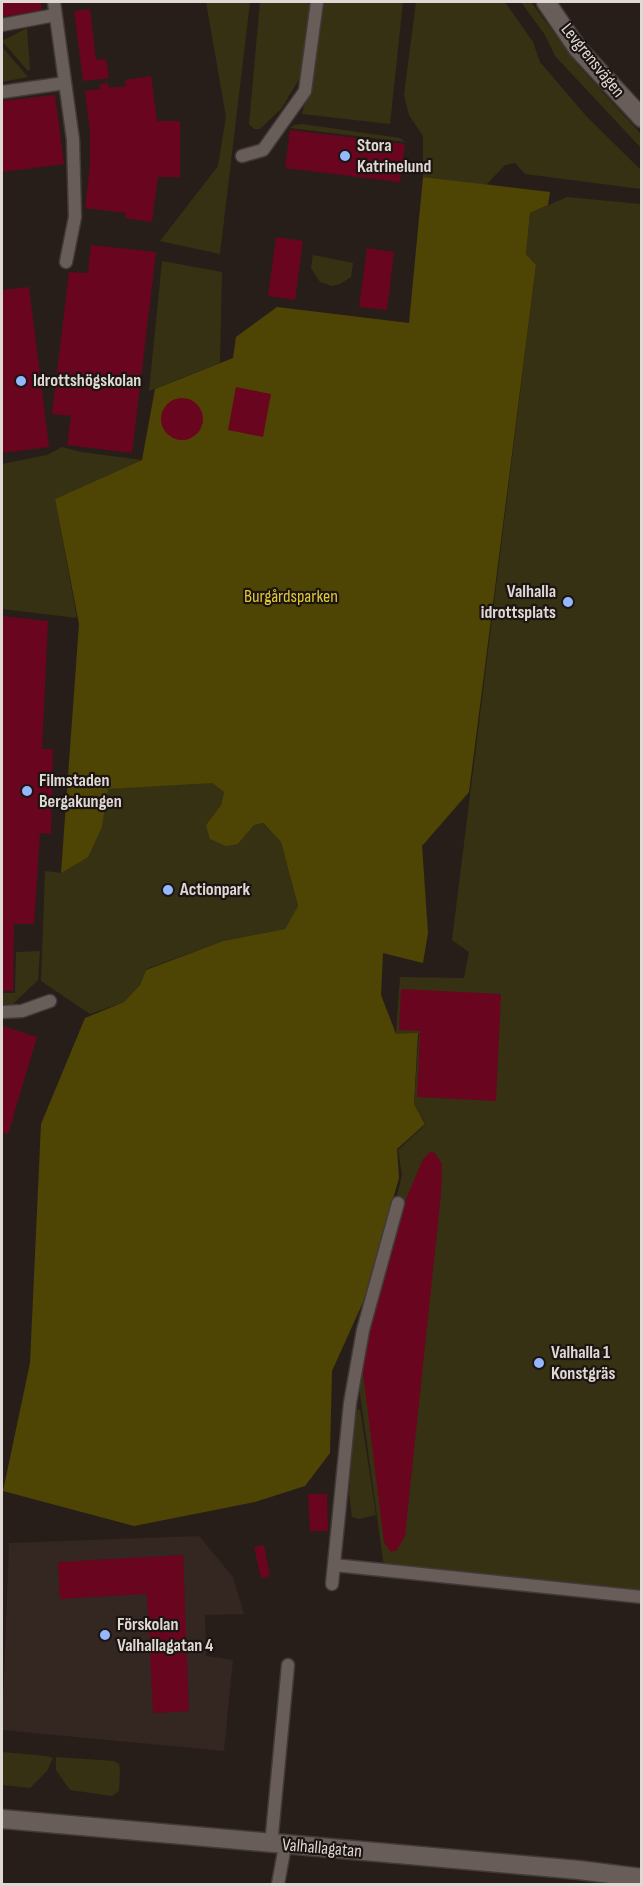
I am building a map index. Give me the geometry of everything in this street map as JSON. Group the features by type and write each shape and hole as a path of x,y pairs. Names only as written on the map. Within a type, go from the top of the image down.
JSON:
{"street":[{"name":"Levgrensvägen","path":"546,2 578,49 642,118"},
{"name":"Valhallagatan","path":"2,1819 579,1870 642,1878"}],"lane":[{"path":"54,2 73,140 75,217 66,262"},
{"path":"242,156 263,150 305,91 317,2"},
{"path":"2,26 55,15"},
{"path":"2,92 64,83"},
{"path":"2,1012 22,1011 50,1001"},
{"path":"332,1584 350,1403 363,1330 398,1203"},
{"path":"334,1565 642,1597"},
{"path":"278,1884 288,1665"}],"shaded area":[{"path":"206,2 250,2 220,254 160,241 218,166 226,117"},
{"path":"260,2 310,2 300,78 281,109 260,129 254,129 249,124"},
{"path":"322,2 403,2 390,124 302,114 314,66"},
{"path":"416,2 505,2 533,42 540,62 587,117 641,170 641,189 525,174 515,163 505,165 486,185 423,177 423,136 409,115 404,95"},
{"path":"521,2 531,2 577,64 641,134 641,148 555,56 545,35"},
{"path":"27,28 30,70 28,71 2,41"},
{"path":"2,47 28,77 2,82"},
{"path":"302,124 400,138 405,142 290,128"},
{"name":"Valhalla idrottsplats","path":"567,197 641,204 641,1593 384,1567 356,1364 402,1175 398,1150 426,1124 414,1104 419,1034 396,1034 400,977 464,978 469,952 452,940 536,265 526,254 530,213"},
{"path":"313,255 353,263 351,277 332,286 320,282 311,268"},
{"path":"162,261 222,272 220,363 149,391"},
{"path":"62,447 81,452 142,460 55,499 77,618 2,609 2,464 47,455"},
{"name":"Actionpark","path":"212,783 224,792 221,805 206,825 238,844 254,825 262,823 281,842 298,906 285,929 223,941 146,969 140,985 124,1002 90,1014 41,981 45,871 61,873 102,827 107,789"},
{"path":"40,951 38,980 13,1004 2,1004 2,993 15,993 16,952"},
{"path":"360,1409 376,1515 359,1519 352,1517 349,1494 354,1425 357,1410"},
{"name":"Förskolan Valhallagatan 4","path":"199,1536 233,1577 244,1614 205,1615 206,1656 233,1660 224,1751 2,1730 9,1543"},
{"path":"2,1752 53,1758 47,1771 30,1788 3,1785"},
{"path":"56,1757 114,1761 119,1764 120,1769 119,1791 112,1796 70,1790 56,1770"}],"green space":[{"name":"Burgårdsparken","path":"423,177 550,192 548,205 530,213 526,254 536,265 469,792 422,846 428,933 423,963 383,953 381,995 396,1034 418,1033 414,1104 425,1124 397,1149 399,1178 364,1300 332,1371 330,1453 305,1486 255,1502 134,1526 3,1491 30,1363 41,1124 85,1018 124,1002 140,985 146,970 223,941 285,929 298,906 281,842 263,823 254,825 238,844 226,846 210,839 206,825 221,805 224,792 212,783 108,789 102,827 88,857 61,873 79,624 55,499 142,460 155,389 233,358 236,337 277,307 409,323"}],"building":[{"path":"2,2 41,2 42,10 2,17"},
{"path":"90,9 96,60 106,59 109,78 83,81 74,11"},
{"path":"151,76 157,121 180,121 180,177 158,177 152,222 125,218 126,213 85,208 90,165 90,131 85,91 101,89 100,84 108,83 109,88 126,86 125,80"},
{"path":"55,95 64,164 2,172 2,101"},
{"name":"Stora Katrinelund","path":"290,130 405,144 400,182 285,168"},
{"path":"276,237 303,241 295,300 268,296"},
{"path":"91,245 156,252 132,453 67,445 71,416 52,414 69,272 88,273"},
{"path":"367,248 394,252 387,310 359,307"},
{"name":"Idrottshögskolan","path":"29,287 49,447 2,453 2,290"},
{"path":"236,387 271,394 263,437 228,430"},
{"path":"182,398 197,404 203,419 197,434 182,440 167,434 161,419 167,404"},
{"name":"Filmstaden Bergakungen","path":"2,616 48,621 42,749 53,749 51,834 40,833 34,924 14,924 13,991 2,991"},
{"path":"401,989 501,994 496,1101 417,1097 420,1031 399,1030"},
{"path":"2,1026 37,1037 8,1134 2,1132"},
{"path":"430,1152 435,1153 442,1164 441,1194 405,1536 396,1551 390,1551 384,1542 362,1365 365,1329 398,1218 423,1159"},
{"path":"308,1494 327,1494 328,1531 310,1531"},
{"path":"264,1545 270,1576 261,1578 254,1547"},
{"path":"183,1555 189,1711 153,1713 147,1594 60,1599 58,1562"}],"place":[{"name":"Stora Katrinelund","path":"345,156"},
{"name":"Idrottshögskolan","path":"21,381"},
{"name":"Valhalla idrottsplats","path":"568,602"},
{"name":"Filmstaden Bergakungen","path":"27,791"},
{"name":"Actionpark","path":"168,890"},
{"name":"Valhalla 1 Konstgräs","path":"539,1363"},
{"name":"Förskolan Valhallagatan 4","path":"105,1635"}]}
